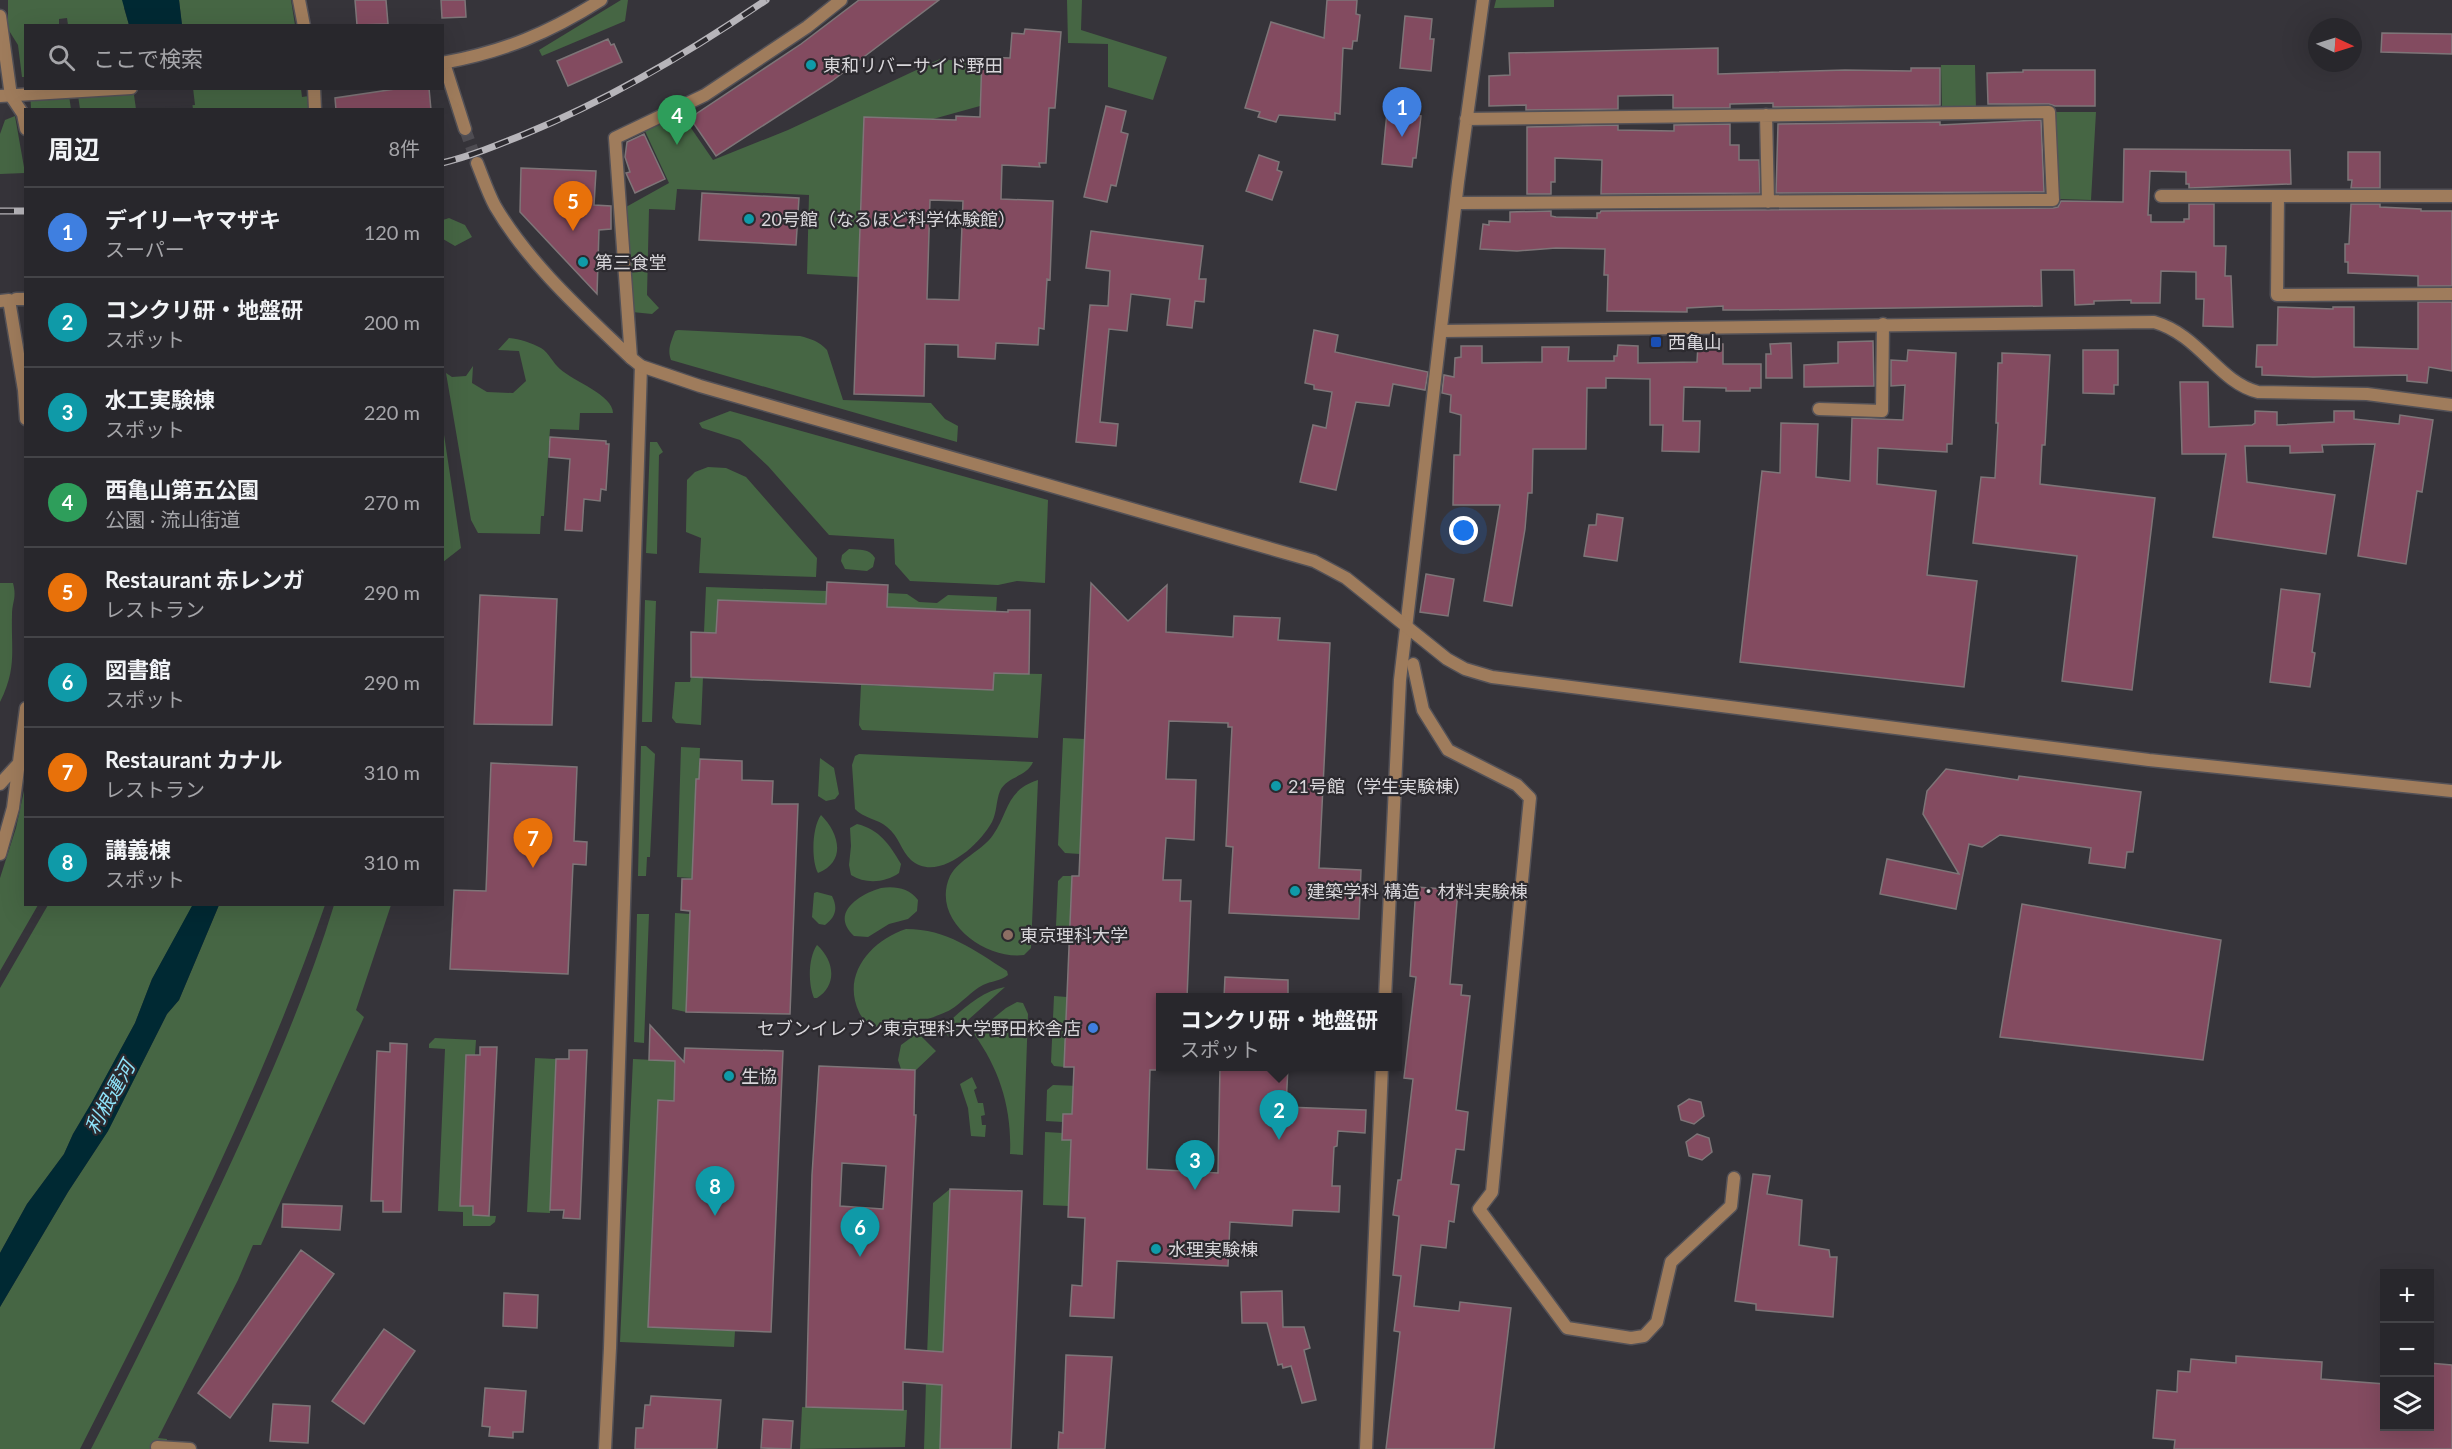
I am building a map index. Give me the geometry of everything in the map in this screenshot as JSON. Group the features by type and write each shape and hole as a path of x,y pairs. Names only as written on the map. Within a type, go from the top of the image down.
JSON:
{"street":[{"path":"300,0 303,24"},
{"path":"444,63 496,52 531,38 582,5 601,0"},
{"path":"605,1449 610,1348 636,362 615,138 705,95 807,27 841,0"},
{"path":"1385,993 1400,680 1466,118 1483,0"},
{"path":"0,16 5,96 23,114 24,119"},
{"path":"444,66 465,129"},
{"path":"5,96 105,90"},
{"path":"314,90 315,108"},
{"path":"1456,203 2053,200 2049,112 1466,118"},
{"path":"1766,116 1768,202"},
{"path":"477,163 495,205 516,236 572,301 636,362 700,386 1314,561 1346,578 1447,659 1465,669 1520,682 2138,759 2452,791"},
{"path":"2161,196 2452,196"},
{"path":"2278,196 2277,295 2452,294"},
{"path":"0,301 9,300 24,390"},
{"path":"1442,331 2154,322 2171,327 2186,336 2236,383 2247,389 2258,392 2381,395 2452,405"},
{"path":"1819,409 1882,411 1883,324"},
{"path":"1413,664 1423,710 1448,750 1517,785 1530,798 1492,1192 1479,1209 1567,1328 1638,1337 1644,1336 1657,1322 1671,1262 1731,1206 1734,1178"},
{"path":"0,854 13,808 24,726"},
{"path":"0,784 20,762"},
{"path":"1366,1449 1382,1071"},
{"path":"157,1447 190,1449"}],"green space":[{"path":"8,0 174,0 124,8 129,24 68,24 67,18 59,19 59,24 24,24 24,77 22,77 18,45 8,29"},
{"path":"179,0 291,0 295,24 182,24"},
{"path":"621,0 628,0 625,21 542,56 539,50"},
{"path":"1067,0 1082,0 1081,30 1167,57 1153,100 1108,87 1108,44 1068,43"},
{"path":"1496,0 1554,0 1554,7 1494,8"},
{"path":"940,59 982,63 980,106 933,119 864,117 858,277 807,274 809,195 677,189 675,210 649,209 647,295 659,308 652,314 632,312 626,207 669,183 645,131 682,115 713,160 788,130"},
{"path":"1941,65 1975,65 1976,109 1942,108"},
{"path":"30,90 68,90 71,108 31,108"},
{"path":"77,90 136,90 139,108 80,108"},
{"path":"190,90 301,90 302,97 309,96 309,108 193,108"},
{"path":"2056,112 2096,112 2091,200 2059,199"},
{"path":"15,116 24,173 0,174 0,134 5,120"},
{"path":"449,218 465,225 472,237 455,246 444,240 444,220"},
{"path":"675,331 800,336 811,339 827,350 843,400 931,403 945,419 958,426 957,442 671,360 670,346"},
{"path":"509,338 541,348 566,374 607,400 613,413 580,413 579,430 550,429 544,516 541,516 540,534 478,533 471,520 446,373 452,377 466,376 473,366 472,383 487,392 513,393 526,381 519,351 498,350"},
{"path":"730,411 1048,500 1045,583 1017,581 998,585 910,581 895,564 894,539 829,535 768,466 740,440 702,428 699,423"},
{"path":"444,435 461,548 444,561"},
{"path":"650,442 657,442 663,452 659,455 657,554 646,553"},
{"path":"708,467 726,468 746,477 817,558 816,577 699,573 701,538 686,532 687,480 695,472"},
{"path":"849,549 864,550 870,553 875,558 873,567 867,571 845,569 841,561 842,555"},
{"path":"0,583 13,583 15,593 12,610 11,669 0,702"},
{"path":"706,587 827,591 826,604 718,600 716,633 704,632"},
{"path":"887,593 907,594 919,602 937,603 948,595 997,597 996,612 887,607"},
{"path":"645,600 656,601 652,722 642,722"},
{"path":"994,673 1042,674 1038,738 862,730 859,725 861,685 992,690"},
{"path":"691,677 703,677 701,725 676,723 672,718 675,682 690,682"},
{"path":"1063,738 1085,739 1080,854 1065,853 1058,845"},
{"path":"641,746 646,746 655,754 650,857 647,857 646,876 638,876"},
{"path":"681,747 700,748 699,779 696,780 692,878 677,877"},
{"path":"859,754 1033,762 1026,771 1003,786 992,822 978,841 956,859 933,867 921,866 911,860 891,831 883,824 855,809 852,765 855,756"},
{"path":"820,758 834,768 839,794 835,799 826,801 818,796"},
{"path":"1038,780 1031,948 1024,955 1009,955 978,944 965,934 954,922 948,908 946,892 954,870 993,835 1014,796 1028,784"},
{"path":"24,791 24,906 37,906 0,971 0,878 16,828"},
{"path":"821,815 832,830 837,846 833,861 818,873 814,860 814,844 816,827"},
{"path":"857,824 872,830 888,844 901,864 899,873 888,879 875,881 862,880 851,875 850,828"},
{"path":"1063,876 1072,876 1070,927 1056,926 1058,881"},
{"path":"881,888 906,890 918,900 917,911 908,919 889,924 868,937 854,936 847,928 846,912 864,895"},
{"path":"814,893 832,896 835,904 834,915 825,925 819,924 812,917"},
{"path":"47,906 192,906 152,979 135,1023 64,1154 27,1204 0,1253 0,988"},
{"path":"219,906 325,906 300,975 243,1113 180,1249 80,1449 0,1449 0,1307 68,1192 108,1131 167,1014 179,1000"},
{"path":"334,906 391,906 356,1010 364,1017 261,1245 253,1245 238,1280 158,1438 167,1439 166,1449 91,1449 249,1124 301,1000"},
{"path":"675,913 690,914 686,1012 672,1009"},
{"path":"637,914 649,914 644,1043 634,1042"},
{"path":"906,929 934,933 960,942 1007,971 1008,975 974,990 950,1010 936,1016 898,1027 884,1029 877,1027 866,1021 859,1012 854,998 857,972 871,950 893,934"},
{"path":"817,945 830,965 831,979 824,993 814,998 810,971"},
{"path":"1005,987 949,1037 941,1029 979,998"},
{"path":"1054,996 1067,997 1064,1067 1054,1066 1051,1062"},
{"path":"1017,1002 1023,1003 1028,1014 1023,1155 1010,1154 1009,1121 1002,1091 991,1062 974,1034"},
{"path":"916,1034 936,1051 916,1070 901,1069 898,1060 901,1045"},
{"path":"435,1038 476,1040 475,1055 466,1055 460,1205 473,1206 473,1215 496,1216 495,1222 490,1226 463,1226 463,1212 438,1211 445,1049 429,1048 429,1044"},
{"path":"535,1058 556,1059 550,1213 527,1212"},
{"path":"633,1059 675,1061 674,1101 649,1327 735,1331 734,1347 620,1342"},
{"path":"972,1077 977,1088 974,1090 978,1103 983,1103 985,1115 981,1116 982,1125 986,1125 985,1137 971,1136 968,1108 960,1084"},
{"path":"1053,1085 1105,1087 1073,1092 1072,1114 1064,1114 1063,1122 1046,1121 1047,1090"},
{"path":"1045,1132 1063,1133 1063,1140 1071,1140 1069,1206 1043,1205"},
{"path":"950,1189 943,1352 927,1356 933,1203"},
{"path":"926,1381 942,1385 940,1449 924,1449"},
{"path":"802,1407 907,1410 905,1447 800,1449"}],"water":[{"path":"122,0 179,0 182,24 129,24"},
{"name":"利根運河","path":"192,906 219,906 179,1000 167,1014 108,1131 68,1192 0,1307 0,1253 27,1204 64,1154 135,1023 152,979"}],"pier":[{"path":"133,90 193,90 195,105 136,108"}],"building":[{"path":"355,0 386,0 388,24 357,24"},
{"path":"441,0 465,0 466,17 442,18"},
{"name":"東和リバーサイド野田","path":"859,0 939,0 832,81 716,156 690,118 801,44"},
{"path":"1327,0 1357,0 1356,14 1360,15 1357,41 1353,41 1352,49 1343,48 1340,114 1335,113 1335,120 1279,115 1276,122 1258,117 1260,112 1245,108 1271,22 1324,38"},
{"path":"1405,16 1432,19 1430,39 1434,39 1431,71 1400,68"},
{"path":"1025,29 1061,32 1055,108 1049,108 1046,163 1039,163 1040,167 1002,165 1001,199 1053,201 1050,280 1047,279 1044,329 1039,328 1038,345 996,343 995,359 958,357 958,345 925,344 924,396 854,394 864,117 956,120 956,116 980,117 982,57 1010,58 1012,33 1024,34","holes":["930,200 963,201 959,300 927,299"]},
{"path":"2382,33 2452,34 2452,54 2381,52"},
{"path":"608,39 611,45 614,44 622,62 568,86 557,61"},
{"path":"1718,48 1718,74 1845,70 1911,71 1911,68 1940,68 1940,105 1773,107 1773,103 1730,104 1730,108 1673,108 1673,95 1618,96 1618,109 1526,110 1526,105 1489,106 1489,76 1510,75 1509,53"},
{"path":"2023,70 2095,70 2095,106 1988,104 1987,73 2023,72"},
{"path":"389,90 429,90 431,108 336,108 335,98"},
{"path":"1106,106 1126,111 1121,132 1128,134 1116,186 1111,185 1107,202 1084,197"},
{"path":"1387,112 1421,116 1416,158 1413,158 1412,167 1382,164"},
{"path":"2041,120 2044,192 1776,193 1778,124 1940,122 1940,125"},
{"path":"1730,124 1730,145 1739,145 1739,160 1759,160 1760,193 1601,194 1602,160 1555,158 1555,182 1551,182 1551,194 1527,194 1527,127 1618,125 1618,130 1674,131 1674,125"},
{"path":"644,134 665,179 635,193 626,173 630,172 625,157 627,142"},
{"path":"2124,149 2290,150 2291,184 2189,188 2189,184 2186,184 2186,172 2150,171 2148,215 2151,215 2151,222 2184,222 2184,219 2189,219 2189,204 2214,204 2214,246 2226,246 2225,276 2231,276 2233,327 2203,326 2204,299 2196,299 2196,272 2161,271 2160,303 2131,303 2131,300 2094,301 2094,304 2075,305 2074,270 2041,270 2042,306 1723,310 1723,306 1687,308 1687,312 1607,311 1608,275 1604,275 1605,249 1556,248 1517,251 1480,249 1483,224 1489,225 1489,221 1510,222 1510,212 1551,211 1551,216 1556,217 1597,218 1597,213 1601,211 2053,208 2058,207 2061,201 2123,202"},
{"path":"2348,152 2380,152 2380,188 2351,188 2352,180 2348,180"},
{"path":"1259,155 1279,162 1277,170 1282,172 1272,200 1246,191"},
{"name":"第三食堂","path":"521,168 596,171 594,205 611,206 611,229 599,230 597,294 520,212"},
{"name":"20号館（なるほど科学体験館）","path":"702,193 799,198 796,245 699,240"},
{"path":"2351,204 2380,204 2380,207 2421,209 2421,211 2452,211 2452,286 2418,286 2418,276 2348,273 2348,262 2345,262 2345,244 2349,244"},
{"path":"1091,231 1203,246 1199,279 1206,279 1204,302 1195,301 1192,328 1167,325 1170,299 1131,294 1127,331 1109,329 1100,422 1118,424 1116,446 1076,442 1090,305 1108,306 1110,271 1086,268"},
{"path":"2418,302 2452,302 2452,371 2429,367 2427,383 2407,381 2407,375 2313,377 2262,375 2262,367 2256,367 2257,345 2277,345 2278,307 2333,309 2333,307 2354,307 2354,347 2418,349"},
{"path":"1314,330 1338,335 1335,352 1428,372 1425,390 1393,384 1389,406 1356,402 1336,490 1300,482 1313,425 1326,428 1332,392 1314,389 1314,385 1305,383"},
{"path":"1873,341 1874,386 1804,387 1804,365 1838,363 1838,342"},
{"path":"1791,343 1792,378 1766,378 1766,354 1771,354 1770,344"},
{"path":"1698,344 1723,344 1723,364 1761,364 1761,388 1750,388 1750,391 1726,391 1726,388 1684,387 1683,421 1700,421 1699,452 1662,451 1663,425 1650,425 1650,379 1606,378 1606,388 1587,388 1586,449 1533,449 1532,493 1528,493 1525,529 1512,606 1484,601 1500,505 1453,505 1454,455 1460,455 1461,415 1450,412 1451,395 1442,393 1444,375 1454,377 1455,358 1461,357 1461,346 1482,346 1482,363 1542,362 1542,347 1569,347 1568,361 1614,361 1618,345 1638,346 1638,363 1697,362"},
{"path":"1908,350 1956,353 1952,444 1947,444 1947,452 1878,448 1877,484 1936,491 1927,575 1977,581 1964,687 1740,662 1762,471 1780,473 1781,423 1818,424 1816,477 1850,481 1852,418 1903,420 1905,385 1891,386 1891,360 1907,361"},
{"path":"2083,350 2118,350 2118,385 2114,385 2114,394 2083,393"},
{"path":"2002,353 2050,355 2045,445 2042,445 2040,484 2155,498 2132,690 2062,681 2077,556 1973,543 1981,477 1995,478 1998,363 2002,363"},
{"path":"2180,382 2208,382 2209,427 2252,425 2255,423 2255,411 2277,412 2277,425 2334,422 2334,411 2354,411 2354,419 2399,424 2400,415 2433,420 2422,492 2417,491 2406,564 2358,556 2375,444 2322,445 2323,452 2290,453 2290,446 2245,446 2247,482 2335,495 2326,554 2213,537 2226,454 2182,454"},
{"path":"550,437 606,441 606,444 609,444 606,490 601,489 600,501 584,499 582,531 565,530 570,459 549,457"},
{"path":"1597,514 1623,518 1617,561 1584,556 1589,525 1596,525"},
{"path":"1426,574 1454,579 1448,616 1420,612"},
{"path":"827,582 888,585 887,607 1008,612 1008,610 1030,610 1029,674 994,673 993,690 691,677 691,632 716,633 718,600 826,604"},
{"path":"1091,583 1128,621 1167,585 1166,632 1233,637 1234,616 1280,618 1278,640 1330,643 1319,868 1361,870 1359,919 1229,913 1233,847 1226,846 1232,727 1228,727 1228,723 1169,721 1166,779 1196,780 1194,840 1166,838 1163,880 1181,880 1180,901 1191,901 1187,993 1156,993 1156,1070 1150,1070 1147,1169 1218,1173 1220,1071 1288,1071 1286,1107 1366,1110 1365,1133 1338,1131 1337,1146 1334,1147 1332,1186 1340,1186 1339,1212 1293,1210 1292,1226 1230,1222 1228,1266 1117,1261 1114,1318 1070,1316 1072,1285 1082,1286 1085,1218 1068,1217 1071,1140 1062,1140 1063,1114 1072,1114 1074,1067 1064,1067 1072,876 1079,876"},
{"path":"2281,589 2320,594 2310,687 2270,682"},
{"path":"480,595 557,599 552,725 474,724"},
{"path":"700,759 742,761 742,780 773,781 772,804 798,804 790,1014 686,1012 690,911 681,910 682,879 692,879 696,779 699,779"},
{"path":"491,763 577,767 574,841 587,842 586,865 573,864 568,974 450,969 454,890 486,891"},
{"path":"1946,769 2018,780 2019,776 2141,792 2133,852 2127,852 2125,868 2089,863 2091,848 2000,835 1982,847 1969,844 1956,909 1880,894 1887,859 1959,874 1923,814 1927,791"},
{"path":"1416,887 1458,890 1450,984 1462,985 1461,995 1470,996 1456,1110 1468,1112 1464,1150 1456,1149 1451,1184 1459,1185 1454,1222 1449,1221 1446,1248 1421,1245 1414,1306 1459,1311 1460,1302 1511,1308 1494,1449 1386,1449 1400,1332 1394,1331 1401,1276 1393,1275 1399,1216 1393,1215 1398,1180 1401,1180 1413,1079 1404,1078 1416,977 1410,976"},
{"path":"2022,904 2221,940 2203,1060 2000,1037"},
{"path":"1225,977 1288,980 1288,993 1224,993"},
{"path":"650,1025 684,1062 685,1048 783,1051 771,1332 648,1327 658,1100 674,1101 675,1061 649,1060"},
{"path":"390,1043 407,1044 401,1212 383,1212 383,1201 371,1201 377,1051 390,1052"},
{"path":"480,1047 497,1047 489,1216 473,1215 473,1206 460,1206 466,1055 480,1055"},
{"path":"569,1050 587,1050 580,1219 563,1218 564,1210 550,1210 556,1059 569,1059"},
{"path":"819,1066 915,1070 914,1115 916,1115 905,1349 943,1352 950,1189 1022,1191 1011,1449 940,1449 942,1385 903,1382 903,1410 806,1407 812,1175","holes":["842,1163 886,1166 883,1209 840,1206"]},
{"path":"1689,1099 1701,1102 1704,1116 1694,1124 1681,1120 1678,1106"},
{"path":"1697,1134 1709,1138 1712,1152 1702,1160 1689,1156 1686,1142"},
{"path":"1753,1174 1770,1176 1767,1194 1802,1200 1799,1245 1829,1250 1830,1257 1837,1257 1833,1317 1756,1310 1756,1304 1735,1301"},
{"path":"283,1204 342,1206 340,1230 282,1227"},
{"path":"301,1250 334,1274 230,1418 198,1393"},
{"path":"1282,1291 1283,1327 1304,1327 1310,1348 1304,1350 1316,1400 1302,1403 1291,1366 1283,1368 1282,1364 1278,1365 1267,1323 1242,1323 1241,1292"},
{"path":"504,1293 538,1295 537,1328 503,1326"},
{"path":"384,1329 415,1351 364,1424 332,1401"},
{"path":"1066,1355 1112,1357 1105,1449 1058,1449 1059,1432 1063,1433"},
{"path":"2236,1356 2322,1362 2321,1379 2380,1384 2380,1431 2434,1431 2434,1363 2452,1365 2452,1449 2174,1449 2175,1440 2153,1438 2157,1390 2177,1392 2178,1371 2190,1372 2191,1359 2236,1363"},
{"path":"485,1388 526,1391 523,1432 513,1432 513,1438 489,1436 490,1427 482,1426"},
{"path":"651,1396 721,1400 717,1449 635,1449 636,1428 643,1428 645,1405 650,1405"},
{"path":"273,1404 310,1406 308,1443 270,1441"},
{"path":"763,1419 793,1421 791,1449 761,1448"}],"tunnel":[{"path":"465,129 477,163"}],"railway":[{"path":"444,162 505,142 588,106 679,56 766,0"},
{"path":"0,211 24,211"}],"place":[{"name":"東和リバーサイド野田","path":"811,65"},
{"name":"デイリーヤマザキ","path":"1402,137"},
{"name":"西亀山第五公園","path":"677,145"},
{"name":"20号館（なるほど科学体験館）","path":"749,219"},
{"name":"Restaurant 赤レンガ","path":"573,231"},
{"name":"第三食堂","path":"583,262"},
{"name":"西亀山","path":"1656,342"},
{"name":"21号館（学生実験棟）","path":"1276,786"},
{"name":"Restaurant カナル","path":"533,868"},
{"name":"建築学科 構造・材料実験棟","path":"1295,891"},
{"name":"東京理科大学","path":"1008,935"},
{"name":"セブンイレブン東京理科大学野田校舎店","path":"1093,1028"},
{"name":"生協","path":"729,1076"},
{"name":"コンクリ研・地盤研","path":"1279,1140"},
{"name":"水工実験棟","path":"1195,1190"},
{"name":"講義棟","path":"715,1216"},
{"name":"水理実験棟","path":"1156,1249"},
{"name":"図書館","path":"860,1257"}]}
